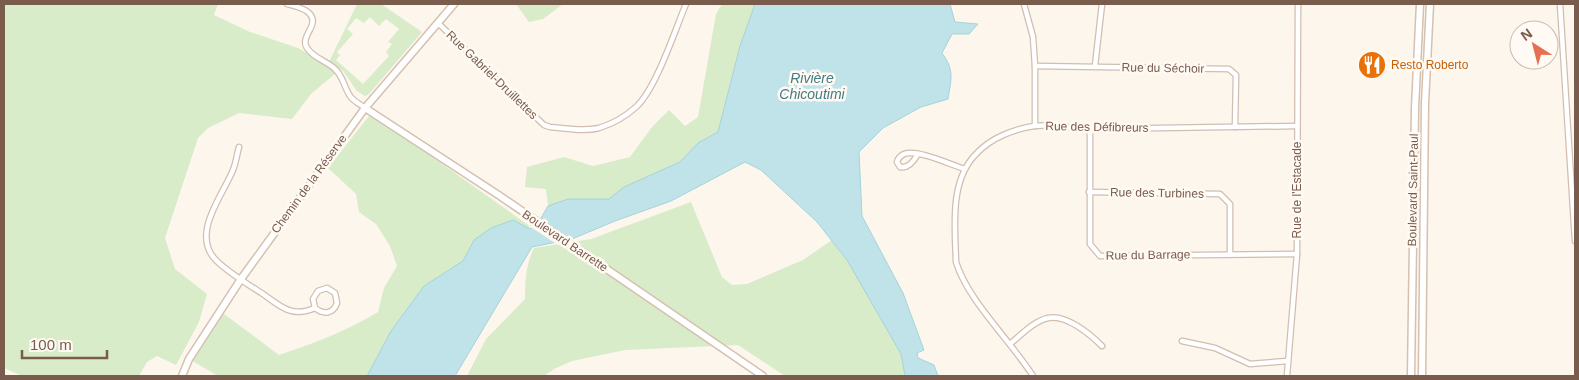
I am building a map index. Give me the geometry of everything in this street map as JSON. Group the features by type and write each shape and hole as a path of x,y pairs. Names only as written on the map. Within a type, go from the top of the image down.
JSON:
{"street":[{"path":"287,4 308,12 313,18 313,24 305,42 306,46 310,52 336,69 350,97 365,108"},
{"name":"Chemin de la Réserve","path":"182,376 189,359 241,279 365,108 454,4"},
{"name":"Rue Gabriel-Druillettes","path":"438,23 544,125 550,127 593,129 609,124 624,116 641,101 664,58 686,4"},
{"path":"1024,4 1033,37 1035,126"},
{"path":"1095,66 1102,4"},
{"name":"Rue de l'Estacade","path":"1287,376 1297,254 1298,4"},
{"name":"Boulevard Saint-Paul","path":"1411,376 1414,108 1420,4"},
{"name":"Boulevard Saint-Paul","path":"1422,376 1425,122 1430,4"},
{"path":"1560,4 1575,241"},
{"name":"Rue du Séchoir","path":"1035,66 1229,69 1236,75 1235,126"},
{"name":"Boulevard Barrette","path":"365,108 500,196 763,376"},
{"name":"Rue des Défibreurs","path":"1034,376 969,290 956,262 956,197 966,169 975,154 999,136 1035,126 1090,129 1297,126"},
{"name":"Rue du Barrage","path":"1090,129 1090,244 1100,256 1297,254"},
{"path":"1569,144 1575,144"},
{"path":"238,147 234,168 207,225 205,237 208,248 214,258 241,279 292,312 315,308 324,313 333,310 337,303 335,293 327,288 318,291 313,299 315,308"},
{"path":"918,154 909,165 903,168 896,162 903,154 910,153 918,154 966,169"},
{"name":"Rue des Turbines","path":"1089,192 1220,194 1230,204 1230,254"},
{"path":"1010,344 1031,327 1049,318 1069,321 1092,336 1102,346"},
{"path":"1182,341 1215,348 1250,364 1287,362"}],"green space":[{"path":"4,4 218,4 214,15 250,32 298,48 327,65 336,73 311,94 292,119 239,113 208,128 198,138 165,238 175,269 207,294 199,322 176,365 157,356 147,362 139,376 22,376 4,368"},
{"path":"357,4 381,4 422,32 368,95 365,96 357,91 343,71 329,62","holes":["370,17 379,26 386,19 399,29 388,42 392,44 386,52 389,56 363,84 336,60 340,55 337,52 353,34 347,29 356,18 364,23"]},
{"path":"516,4 563,4 543,19 529,22"},
{"path":"722,4 755,4 740,46 718,132 698,143 680,162 624,187 609,199 568,199 548,206 546,189 525,187 527,167 564,157 593,166 630,157 652,127 669,110 685,126 698,117 716,14"},
{"path":"369,116 428,154 531,227 474,240 463,261 424,286 391,331 367,376 218,376 189,359 220,311 279,355 342,331 378,312 384,288 397,266 390,246 376,224 359,212 356,194 328,168"},
{"path":"691,202 722,277 732,285 747,284 803,260 832,240 850,263 902,355 905,376 785,376 738,345 625,350 572,361 544,376 467,376 486,339 525,299 526,273 534,248 591,239"}],"water":[{"name":"Rivière Chicoutimi","path":"755,4 950,4 955,22 978,24 969,34 952,34 942,53 949,65 951,75 948,99 921,107 883,128 859,152 862,216 903,293 924,350 917,353 918,358 934,365 938,376 905,376 901,354 847,260 817,222 761,170 745,162 671,201 572,239 532,247 455,376 367,376 391,331 424,286 463,261 474,240 491,228 513,220 530,229 541,218 548,206 568,199 609,199 624,187 680,162 698,143 718,132 740,46"}],"pier":[{"path":"538,218 572,241 558,245 529,226"}],"place":[{"name":"Resto Roberto","path":"1372,65"}]}
